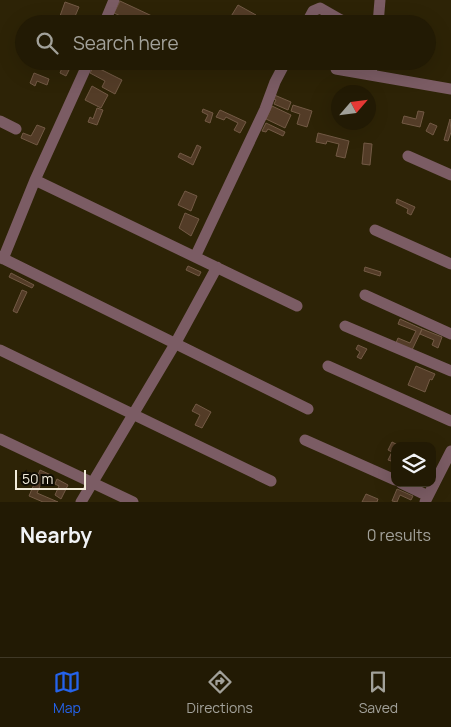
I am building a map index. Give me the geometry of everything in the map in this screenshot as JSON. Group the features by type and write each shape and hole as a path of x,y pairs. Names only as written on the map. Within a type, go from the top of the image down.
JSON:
{"street":[{"path":"108,15 114,0"},
{"path":"379,15 380,0"},
{"path":"311,15 313,11 320,8 334,15"},
{"path":"84,70 2,258 308,408"},
{"path":"195,257 265,109 281,70"},
{"path":"342,70 451,89"},
{"path":"371,75 372,70"},
{"path":"0,121 16,129"},
{"path":"408,156 451,175"},
{"path":"35,180 297,306"},
{"path":"375,230 451,264"},
{"path":"81,502 175,344 216,267"},
{"path":"365,295 451,334"},
{"path":"345,326 451,371"},
{"path":"0,350 271,481"},
{"path":"328,366 451,421"},
{"path":"0,439 133,502"},
{"path":"306,440 391,478"},
{"path":"407,487 428,500 451,451"}],"building":[{"path":"120,1 150,15 118,15 114,13"},
{"path":"65,2 79,7 76,15 60,15"},
{"path":"238,5 256,15 232,15"},
{"path":"61,70 69,70 66,76 60,73"},
{"path":"92,70 102,70 122,80 115,94 102,87 105,81 90,73"},
{"path":"34,73 49,79 47,85 37,81 35,86 30,83"},
{"path":"92,86 108,95 101,108 85,100"},
{"path":"272,94 291,102 288,110 274,104 276,100 271,98"},
{"path":"293,105 312,111 307,127 297,124 300,114 291,111"},
{"path":"272,106 291,115 285,128 266,119"},
{"path":"97,108 103,110 97,125 88,122 90,117 93,119"},
{"path":"203,109 213,113 210,123 205,121 208,115 202,112"},
{"path":"220,110 246,122 240,133 234,130 238,123 226,117 224,120 216,117"},
{"path":"418,111 424,112 420,127 402,123 404,116 416,119"},
{"path":"450,119 451,132 448,141 444,140"},
{"path":"266,123 285,132 283,136 268,129 266,132 262,131"},
{"path":"430,123 437,126 433,135 426,131"},
{"path":"37,125 45,128 37,145 21,138 23,133 31,136"},
{"path":"318,133 349,141 345,158 336,156 339,144 327,141 326,144 316,142"},
{"path":"364,143 372,144 370,165 362,164"},
{"path":"197,145 201,147 193,165 178,157 180,153 191,158"},
{"path":"185,191 197,196 191,211 178,205"},
{"path":"397,199 415,207 411,215 407,213 408,209 396,203"},
{"path":"185,213 199,219 191,236 179,228"},
{"path":"188,266 201,272 199,276 186,270"},
{"path":"365,267 381,272 380,276 364,271"},
{"path":"11,273 34,285 32,288 9,277"},
{"path":"22,290 27,292 17,313 13,311"},
{"path":"400,319 422,329 412,350 396,343 398,338 410,343 416,331 398,324"},
{"path":"422,329 442,337 438,348 432,345 434,340 420,334"},
{"path":"358,345 367,349 361,359 357,357 360,352 356,349"},
{"path":"416,366 435,374 432,380 430,379 425,392 408,385"},
{"path":"196,404 211,412 202,428 195,425 200,415 192,411"},
{"path":"40,470 51,475 48,481 43,479 37,493 58,502 43,502 29,496"},
{"path":"57,479 68,485 61,499 55,495 59,486 55,484"},
{"path":"397,489 413,496 411,500 400,495 397,502 392,501"},
{"path":"366,494 378,499 377,502 362,502"}]}
